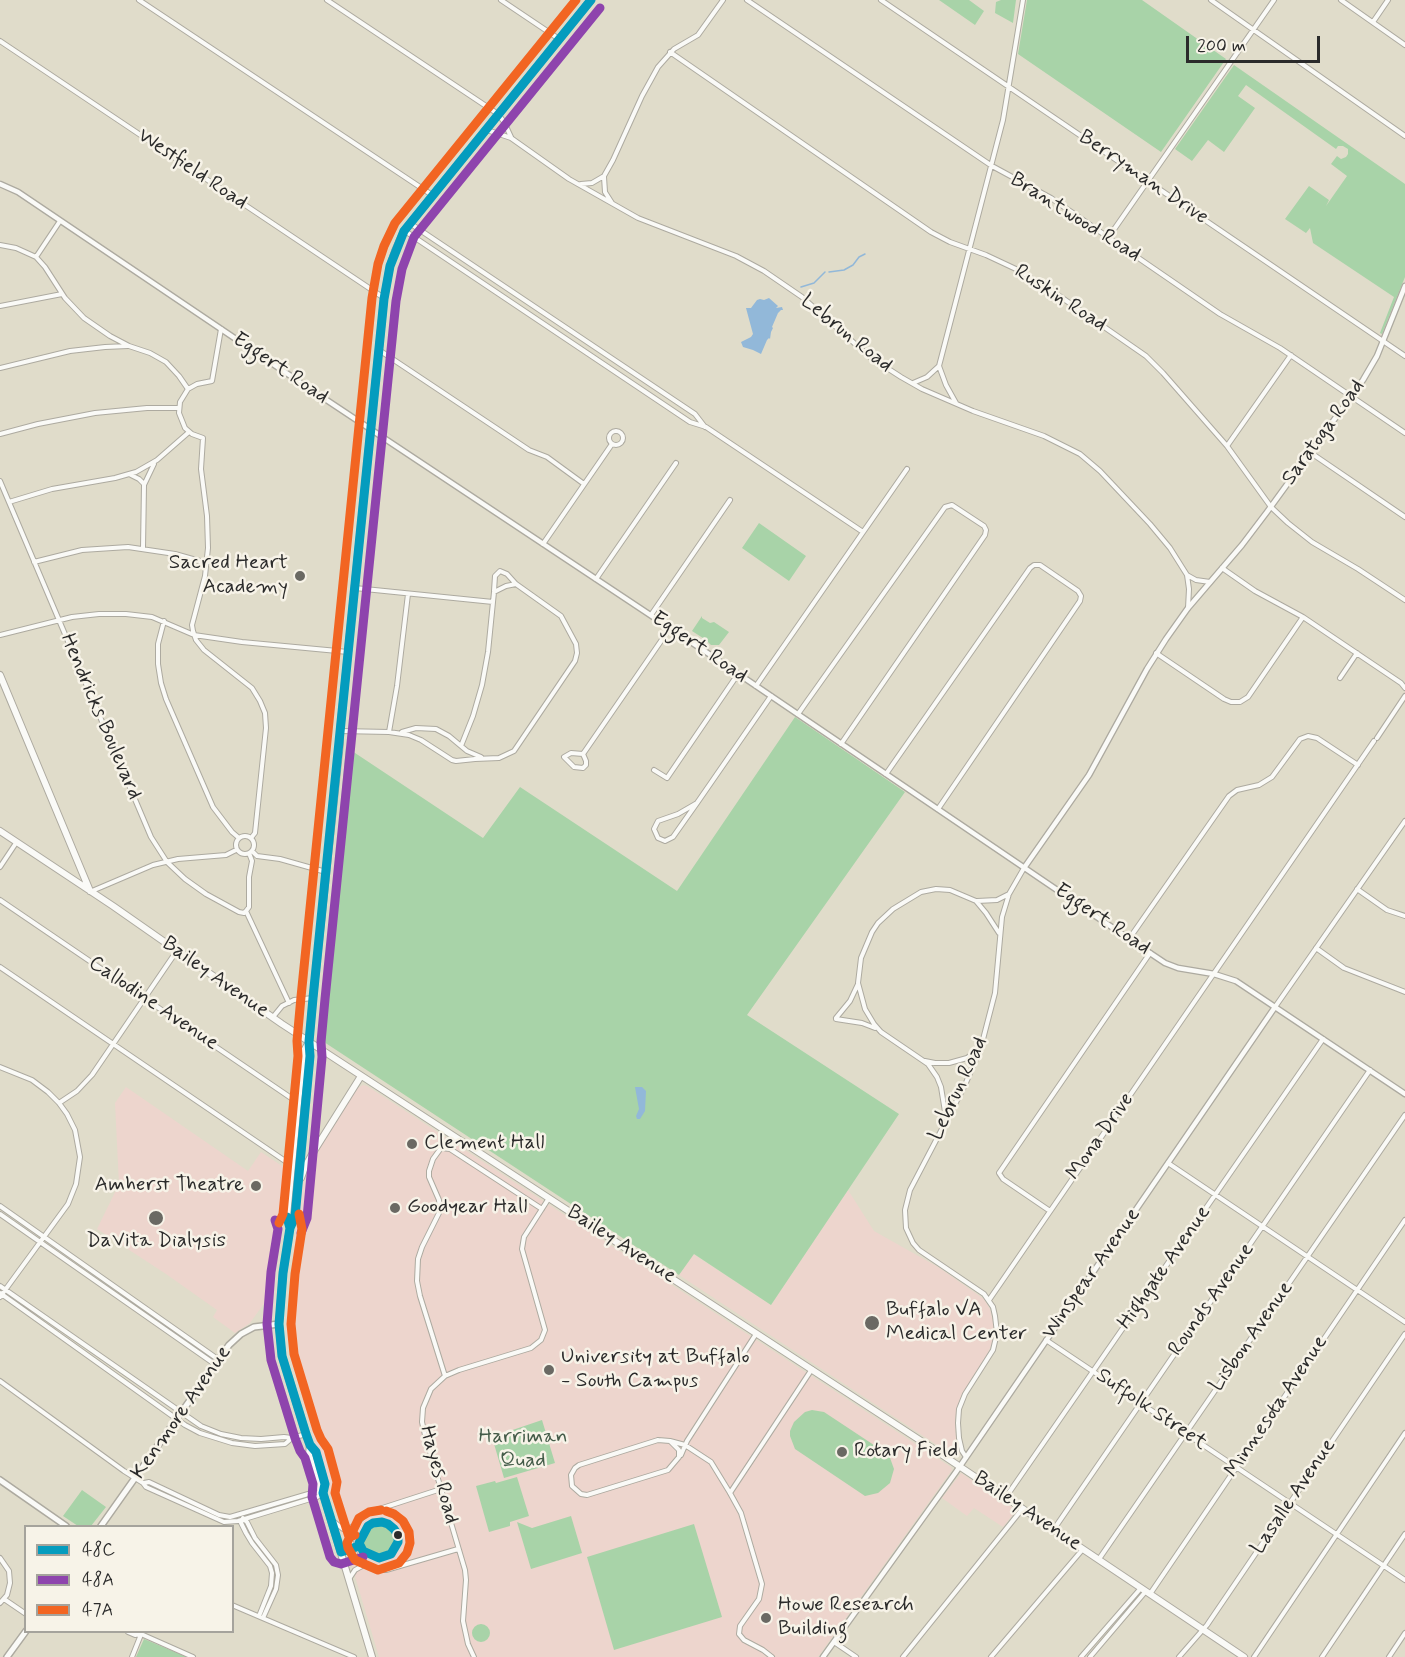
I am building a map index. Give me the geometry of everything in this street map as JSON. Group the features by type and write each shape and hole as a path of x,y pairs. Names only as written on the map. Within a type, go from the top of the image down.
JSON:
{"main road":[{"path":"372,1657 323,1493 325,1484 315,1452 306,1434 282,1356 279,1324 283,1273 290,1228 295,1217 313,998 384,299 392,258 404,231 591,0"},
{"path":"0,675 90,892"},
{"name":"Bailey Avenue","path":"0,831 309,1042 960,1466 1244,1657"},
{"path":"67,877 77,873 78,862"},
{"path":"290,1228 287,1216 298,1103 304,1051 309,1042"},
{"path":"298,1185 314,1151 362,1076"},
{"name":"Kenmore Avenue","path":"102,1525 235,1338 254,1327 279,1324"},
{"path":"0,1480 63,1525"},
{"path":"7,1657 25,1633"}],"street":[{"path":"140,0 432,195"},
{"path":"327,0 498,114"},
{"path":"501,0 559,39"},
{"path":"578,184 592,183 604,176 614,160 648,82 670,52 698,35 723,0"},
{"name":"Brantwood Road","path":"747,0 992,166 1051,198 1220,314 1275,345 1405,433"},
{"name":"Berryman Drive","path":"881,0 1405,356"},
{"path":"957,403 946,386 939,366 1003,120 1023,0"},
{"path":"1211,0 1405,136"},
{"path":"1108,238 1274,0"},
{"path":"1341,0 1405,45"},
{"path":"1373,22 1388,0"},
{"name":"Westfield Road","path":"0,41 384,299"},
{"name":"Ruskin Road","path":"670,52 931,232 950,242 1002,262 1036,281 1146,356 1227,446 1271,507 1312,542 1358,568 1405,600"},
{"name":"Lebrun Road","path":"498,114 511,138"},
{"name":"Lebrun Road","path":"486,130 511,138 578,184 653,225 740,258 772,275 870,357 912,383 973,411 1044,436 1084,456 1150,524 1187,574"},
{"path":"604,176 605,192 614,205"},
{"name":"Eggert Road","path":"0,184 18,192 651,615 1165,963 1236,981 1405,1094"},
{"path":"36,257 60,221"},
{"path":"410,223 695,414 706,427 863,532"},
{"path":"404,231 690,422 706,427"},
{"path":"0,245 16,248 36,257 62,294 84,318 110,336 150,353 166,363 179,376 188,390"},
{"path":"452,262 457,255"},
{"name":"Saratoga Road","path":"1222,568 1271,507 1352,397 1372,366 1405,286"},
{"path":"0,306 62,294"},
{"path":"562,336 567,328"},
{"path":"220,329 212,381 197,384 188,390 182,397 179,408 182,423 189,432 203,438 201,470 207,516 207,563 203,589 192,625 194,635 204,650 252,688 263,708 266,728 255,833 251,838"},
{"path":"105,347 110,336"},
{"path":"0,368 50,355 129,346"},
{"path":"379,350 529,450 547,457 584,484"},
{"path":"1227,446 1290,355"},
{"path":"912,383 927,377 939,366"},
{"path":"0,434 95,413 147,408 179,408"},
{"path":"615,430 624,436 622,442 617,445 612,444 609,439 610,434 615,430"},
{"path":"9,502 52,489 127,475 145,468 189,432"},
{"path":"543,544 612,444"},
{"path":"1311,453 1405,517"},
{"path":"143,548 144,485 157,460"},
{"path":"596,579 676,463"},
{"path":"756,686 908,469"},
{"path":"127,475 135,476 144,485"},
{"name":"Hendricks Boulevard","path":"0,482 145,825 167,861 185,879 206,894 239,912 246,911"},
{"path":"651,615 730,500"},
{"path":"797,715 945,507 952,505 969,515 984,526 986,535 841,744"},
{"path":"34,562 82,550 112,547 143,548 207,563"},
{"path":"886,774 1030,567 1040,565 1058,577 1078,591 1081,596 1080,601 938,809"},
{"path":"1222,568 1255,591 1303,617 1401,683 1405,688"},
{"name":"Lebrun Road","path":"989,1300 970,1284 919,1250 909,1236 905,1224 905,1210 910,1190 965,1085 981,1047 995,993 999,934 1009,894 1024,868 1095,765 1156,654 1188,608 1222,568"},
{"path":"340,731 399,733 421,740 452,760 500,758 514,751 577,657 576,644 561,615 500,571 495,576 488,652 482,685 461,746"},
{"path":"1187,574 1196,580 1210,582"},
{"path":"1187,574 1188,608"},
{"path":"494,592 516,584"},
{"path":"355,588 493,602"},
{"path":"389,732 408,594"},
{"path":"0,635 59,620 112,613 139,615 164,621 194,635 348,652"},
{"path":"1156,654 1227,701 1240,702 1248,697 1303,617"},
{"path":"164,621 158,644 161,683 210,801 218,815 239,838"},
{"path":"583,754 670,628"},
{"path":"1340,678 1357,653"},
{"path":"654,770 667,778 738,674"},
{"path":"697,803 678,814 658,821 654,829 658,838 665,841 671,839 697,803 771,696"},
{"name":"Mona Drive","path":"989,1300 1405,696"},
{"path":"399,733 416,728 436,729 472,754 484,758"},
{"path":"1130,939 1229,796 1237,790 1259,785 1272,777 1300,739 1308,736 1317,738 1358,765"},
{"path":"571,753 583,754 586,765 583,768 574,767 564,757 571,753"},
{"path":"1275,1007 1405,821"},
{"path":"1399,830 1404,833"},
{"path":"250,852 243,855 237,850 235,845 239,838 246,836 254,843 250,852 252,861 249,877 249,907 246,911 289,1003"},
{"path":"0,867 16,842"},
{"path":"90,892 140,869 167,861 226,855 237,850"},
{"path":"250,852 257,856 280,859 327,872"},
{"path":"1358,888 1387,910 1405,916"},
{"path":"879,1030 865,1009 858,983 858,969 865,946 878,923 893,909 921,892 936,889 950,890 976,901 999,934"},
{"path":"976,901 990,901 1009,894"},
{"name":"Callodine Avenue","path":"0,900 305,1107"},
{"path":"1316,948 1344,968 1405,992"},
{"path":"59,1103 85,1083 176,952"},
{"path":"1050,1211 1000,1177 999,1173 1150,953"},
{"path":"0,967 299,1170"},
{"path":"858,983 848,1004 836,1018 862,1023 879,1030 924,1060 937,1077 941,1087 946,1120"},
{"path":"273,1018 282,1006 299,998 313,998"},
{"name":"Winspear Avenue","path":"823,1657 960,1466 1275,1007"},
{"name":"Highgate Avenue","path":"1006,1497 1323,1039"},
{"path":"924,1060 942,1064 957,1062 967,1058 981,1047"},
{"path":"0,1067 32,1080 59,1103 75,1130 80,1166 70,1201 1,1295 179,1416 236,1437 292,1438 306,1434"},
{"name":"Rounds Avenue","path":"1054,1529 1370,1070"},
{"name":"Lisbon Avenue","path":"1099,1559 1405,1115"},
{"path":"542,1209 450,1149 441,1148 433,1159 429,1177 439,1200 440,1211 418,1259 417,1281 445,1376 531,1348 541,1340 544,1330 522,1249 524,1237 542,1209 549,1198"},
{"path":"1168,1163 1405,1322"},
{"path":"0,1206 218,1362"},
{"path":"0,1214 218,1362"},
{"name":"Minnesota Avenue","path":"1090,1657 1146,1591 1236,1467 1405,1220"},
{"path":"0,1286 200,1433 235,1444 285,1444 292,1438"},
{"path":"966,1457 960,1446 958,1416 965,1394 990,1355 996,1341 997,1326 989,1300"},
{"path":"757,1333 685,1445 679,1457 671,1468 587,1495 581,1494 572,1486 571,1475 579,1465 658,1440 685,1445 711,1462 730,1492 744,1521 762,1584 759,1599 740,1626 739,1634 742,1639 772,1657"},
{"name":"Lasalle Avenue","path":"1179,1657 1203,1630 1405,1334"},
{"name":"Suffolk Street","path":"1046,1340 1405,1580"},
{"path":"730,1492 812,1369"},
{"name":"Hayes Road","path":"445,1376 428,1395 422,1414 424,1435 463,1562 466,1580 463,1607 464,1629 474,1657"},
{"path":"0,1381 135,1478 143,1483 149,1482 224,1522 231,1522 315,1492 323,1493"},
{"path":"1254,1657 1405,1433"},
{"path":"235,1444 236,1437"},
{"path":"670,1441 679,1450 679,1457"},
{"path":"332,1520 343,1529 348,1529 371,1511 441,1489"},
{"path":"903,1657 1023,1508"},
{"path":"242,1517 247,1522 262,1552 276,1565 276,1589 261,1617"},
{"path":"355,1525 351,1541 352,1548 364,1565 377,1570 386,1570 458,1549"},
{"path":"1322,1657 1405,1534"},
{"path":"341,1552 352,1548"},
{"path":"991,1657 1083,1549"},
{"path":"0,1558 6,1565 10,1577 9,1590 0,1603"},
{"path":"349,1580 355,1570 364,1565"},
{"name":"Minnesota Avenue","path":"1081,1657 1146,1591"},
{"path":"4,1599 24,1613"},
{"path":"234,1606 354,1657"},
{"path":"132,1657 141,1633"},
{"path":"143,1633 193,1657"},
{"path":"1389,1657 1405,1633"},
{"path":"834,1642 856,1657"}],"shaded area":[{"name":"University at Buffalo - South Campus","path":"363,1085 951,1467 952,1470 818,1657 379,1657 290,1358 286,1328 295,1236 306,1173 312,1158 356,1089"},
{"path":"126,1087 248,1171 261,1152 285,1168 270,1295 250,1323 235,1333 213,1317 217,1310 97,1229 119,1184 115,1103"},
{"name":"Buffalo VA Medical Center","path":"848,1190 874,1231 938,1267 984,1299 990,1309 994,1326 992,1344 962,1394 957,1407 955,1420 956,1441 960,1452 958,1456 952,1455 679,1275 693,1254 771,1305"},
{"path":"961,1473 1015,1509 1003,1527 974,1508 967,1516 942,1498"}],"green space":[{"path":"939,0 969,0 984,11 975,25"},
{"path":"1016,0 1013,23 995,13 996,2"},
{"path":"1027,0 1142,0 1226,59 1161,152 1018,54"},
{"path":"1234,65 1405,184 1405,277 1382,334 1380,333 1394,297 1313,243 1310,228 1306,233 1285,219 1309,186 1329,200 1326,206 1347,176 1331,164 1337,156 1341,159 1346,157 1348,149 1338,146 1336,149 1246,85 1238,96 1255,108 1224,152 1208,140 1192,161 1175,149"},
{"path":"759,523 806,556 789,581 742,548"},
{"path":"702,616 710,623 714,622 729,632 719,645 711,645 692,631"},
{"path":"795,717 905,792 747,1015 899,1114 771,1305 694,1254 679,1275 324,1042 319,1035 346,747 483,838 520,787 677,891"},
{"name":"Rotary Field","path":"812,1410 824,1412 889,1455 894,1469 890,1483 878,1493 865,1496 795,1449 790,1431 794,1422 805,1412"},
{"name":"Harriman Quad","path":"542,1420 555,1463 504,1478 492,1437"},
{"path":"517,1477 529,1516 510,1522 510,1526 489,1532 476,1486"},
{"path":"82,1490 106,1507 92,1525 76,1525 63,1516"},
{"path":"571,1516 582,1553 531,1569 517,1522 532,1528"},
{"path":"694,1524 722,1617 614,1650 587,1557"},
{"path":"379,1525 392,1530 395,1539 393,1548 381,1555 365,1549 362,1544 370,1529"},
{"path":"481,1624 487,1627 490,1633 487,1639 481,1642 475,1639 472,1633 475,1627"},
{"path":"144,1639 187,1657 136,1657"}],"water":[{"path":"769,298 778,306 776,308 782,307 783,310 778,313 770,339 767,340 761,354 743,347 741,342 753,334 746,308 751,308 757,300"},
{"path":"635,1087 642,1087 646,1091 645,1111 640,1119 636,1116 639,1109"}],"waterway":[{"path":"829,272 844,270 865,254"},
{"path":"801,287 814,283 825,272"}],"transit line":[{"name":"47A","path":"279,1223 283,1214 298,1056 301,997 372,298 378,264 395,223 576,0"},
{"name":"48C","path":"290,1228 295,1217 313,998 384,299 390,266 404,231 591,0"},
{"name":"48A","path":"301,1233 307,1218 325,999 396,301 402,269 414,237 600,8"},
{"name":"47A","path":"299,1214 302,1229 291,1324 294,1354 317,1430 328,1449 337,1482 335,1493 349,1537 355,1535"},
{"name":"48C","path":"287,1217 290,1228 283,1273 279,1324 282,1356 306,1434 310,1445 316,1452 325,1484 323,1493 341,1552 359,1546"},
{"name":"48A","path":"275,1220 278,1229 271,1272 267,1324 271,1360 295,1438 305,1458 313,1484 312,1497 330,1557 334,1562 341,1564 363,1557"},
{"name":"47A","path":"381,1510 369,1512 359,1518 347,1543 355,1560 378,1570 399,1563 407,1553 410,1543 409,1532 403,1521 386,1511"},
{"name":"48C","path":"382,1522 394,1529 398,1535 398,1542 391,1554 379,1558 363,1551 359,1543 368,1526 382,1522"}],"place":[{"name":"Sacred Heart Academy","path":"300,576"},
{"name":"Clement Hall","path":"412,1144"},
{"name":"Amherst Theatre","path":"256,1186"},
{"name":"Goodyear Hall","path":"395,1208"},
{"name":"DaVita Dialysis","path":"156,1218"},
{"name":"Buffalo VA Medical Center","path":"872,1323"},
{"name":"University at Buffalo - South Campus","path":"549,1370"},
{"name":"Rotary Field","path":"842,1452"},
{"name":"Howe Research Building","path":"766,1618"}]}
